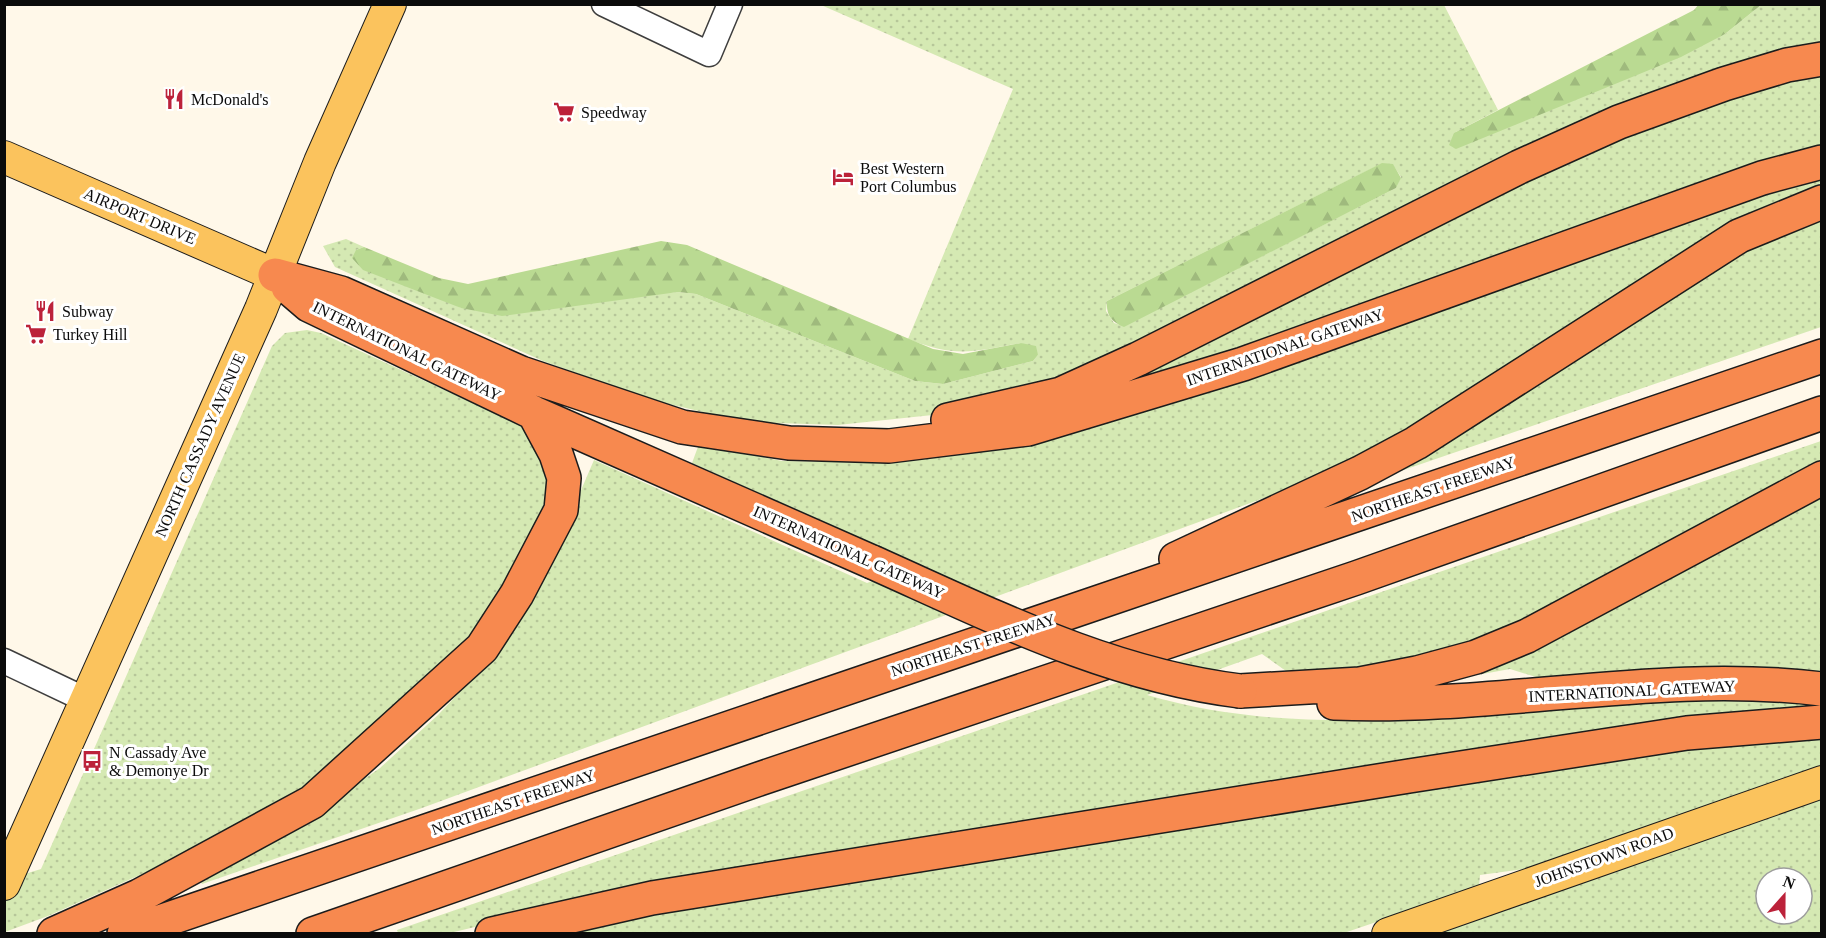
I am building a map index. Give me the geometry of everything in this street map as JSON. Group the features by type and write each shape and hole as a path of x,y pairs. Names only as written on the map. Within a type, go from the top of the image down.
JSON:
{"highway":[{"path":"789,443 888,435 1061,394 1138,359 1519,167 1619,122 1724,84 1787,65 1821,59"},
{"name":"INTERNATIONAL GATEWAY","path":"275,275 341,293 521,373 682,427 789,443 889,446 1028,429 1243,364 1762,178 1821,162"},
{"path":"1047,620 1359,473 1416,443 1739,236 1821,202"},
{"name":"INTERNATIONAL GATEWAY","path":"275,275 309,305 534,413 1012,624 1105,661 1176,681 1302,701 1361,704 1527,697 1674,686 1750,684 1821,689"},
{"name":"NORTHEAST FREEWAY","path":"124,933 1821,356"},
{"path":"54,933 139,896 312,802 482,648 517,594 561,510 564,478 556,454 534,413"},
{"path":"313,933 759,779 1356,578 1821,413"},
{"path":"1240,691 1360,684 1418,673 1476,657 1527,636 1821,478"},
{"path":"492,933 652,898 1398,778 1687,733 1821,722"}],"main road":[{"name":"NORTH CASSADY AVENUE","path":"4,884 275,275 320,162 390,4"},
{"name":"AIRPORT DRIVE","path":"4,157 275,275"},
{"name":"JOHNSTOWN ROAD","path":"1388,933 1821,782"}],"street":[{"path":"604,4 709,54 730,4"},
{"path":"4,661 86,700"}],"green space":[{"path":"1699,4 1761,5 1725,34 1681,57 1456,149 1449,145 1454,133 1694,10"},
{"path":"821,5 1444,5 1498,110 1454,133 1725,34 1761,5 1821,5 1821,47 1037,387 942,414 838,425 745,422 652,400 543,361 335,267 323,246 346,239 364,247 356,250 461,308 678,292 696,294 915,381 943,384 1033,361 1038,355 1021,343 964,352 939,349 908,339 1013,89","holes":["1381,164 1393,165 1401,177 1396,188 1124,326 1114,323 1106,311 1107,301"]},
{"path":"1821,73 1821,147 1101,395 1484,196 1706,100"},
{"path":"1382,163 1393,164 1401,178 1396,188 1124,327 1110,317 1107,301"},
{"path":"1821,170 1821,183 1759,211 1451,405 1379,446 1302,484 422,808 202,884 198,876 282,836 380,768 438,715 504,645 535,597 594,460 867,583 918,564 692,463 699,444 782,461 868,462 949,454"},
{"path":"1821,207 1821,327 1392,474 1728,254"},
{"path":"661,241 687,245 933,349 963,354 1021,343 1036,346 1038,355 1033,361 943,384 915,381 696,294 678,292 502,316 461,308 363,270 352,258 356,250 364,247 439,278 468,284"},
{"path":"307,330 321,333 518,424 530,435 546,468 547,496 521,560 462,648 296,795 207,845 48,916 5,932 5,880 41,869 272,346 285,333"},
{"path":"1821,441 1821,468 1523,628 1375,670 1289,673 1262,654 1147,695 1208,709 1269,717 1332,720 1457,716 1688,698 1821,701 1821,711 508,919 450,933 398,933 397,930"},
{"path":"1821,496 1821,678 1552,682 1510,669 1477,675 1573,631"},
{"path":"1821,735 1821,768 1538,867 1480,875 1479,887 1344,933 544,934 700,901 1692,745"},
{"path":"1821,799 1821,933 1426,933"}],"place":[{"name":"McDonald's","path":"174,99"},
{"name":"Speedway","path":"564,112"},
{"name":"Best Western Port Columbus","path":"843,177"},
{"name":"Subway","path":"45,311"},
{"name":"Turkey Hill","path":"36,334"},
{"name":"N Cassady Ave & Demonye Dr","path":"92,761"}]}
